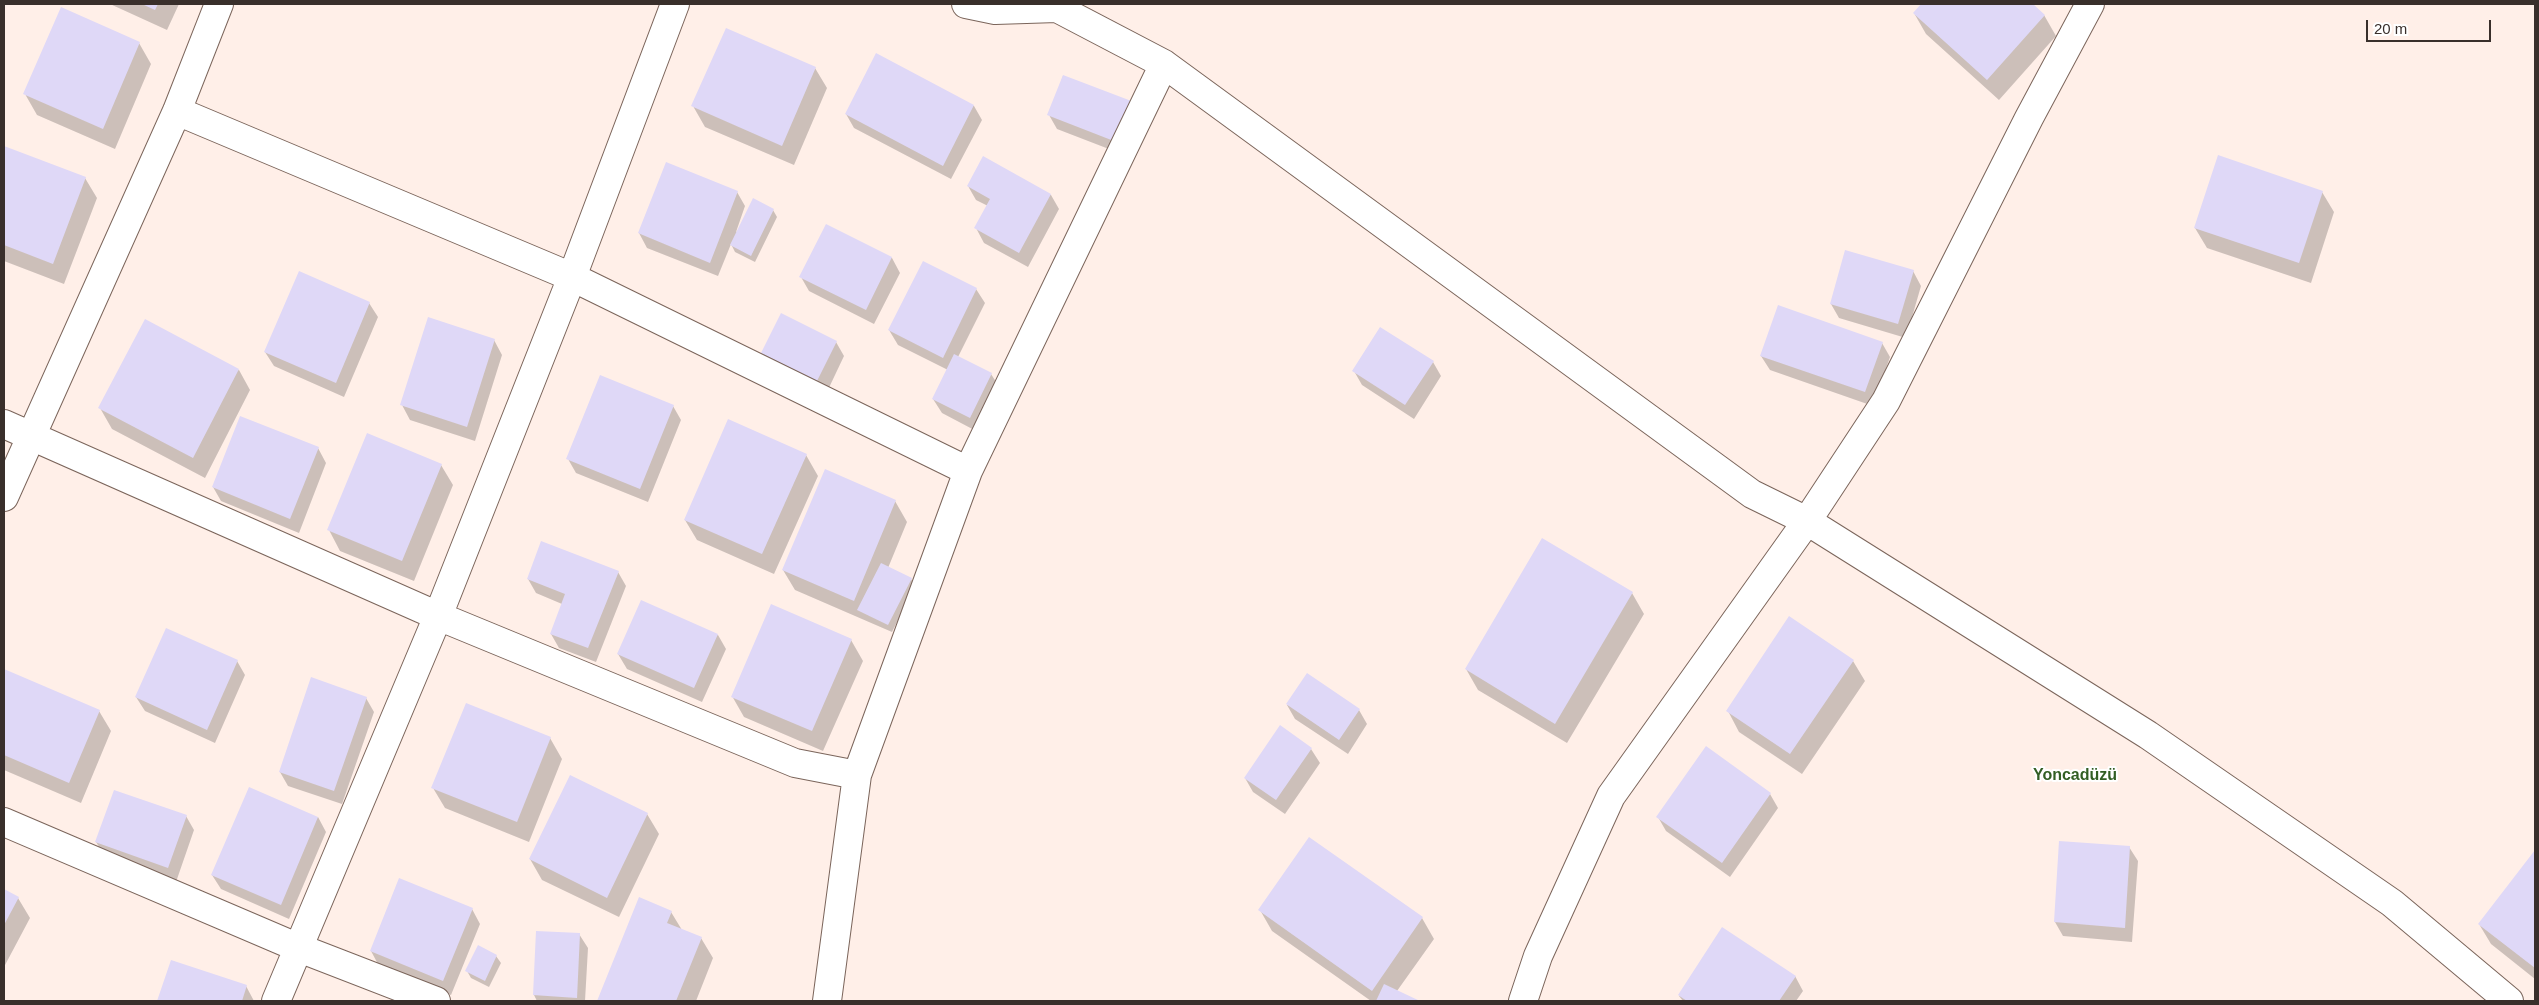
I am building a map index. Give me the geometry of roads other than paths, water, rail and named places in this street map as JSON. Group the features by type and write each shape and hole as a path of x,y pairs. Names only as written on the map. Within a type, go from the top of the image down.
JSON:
{"street":[{"path":"4,496 177,110 219,4"},
{"path":"276,1001 438,616 572,277 675,4"},
{"path":"966,4 995,10 1057,6 1164,64 1752,494 1807,521 2148,735 2392,903 2509,1001"},
{"path":"1523,1001 1538,956 1611,796 1807,521 1886,401 2029,118 2090,4"},
{"path":"827,1001 857,775 968,471 1164,64"},
{"path":"177,110 572,277 968,471"},
{"path":"4,424 438,616 795,763 857,775"},
{"path":"4,822 299,948 436,1001"}],"district":[{"name":"Yoncadüzü","path":"2075,776"}]}
